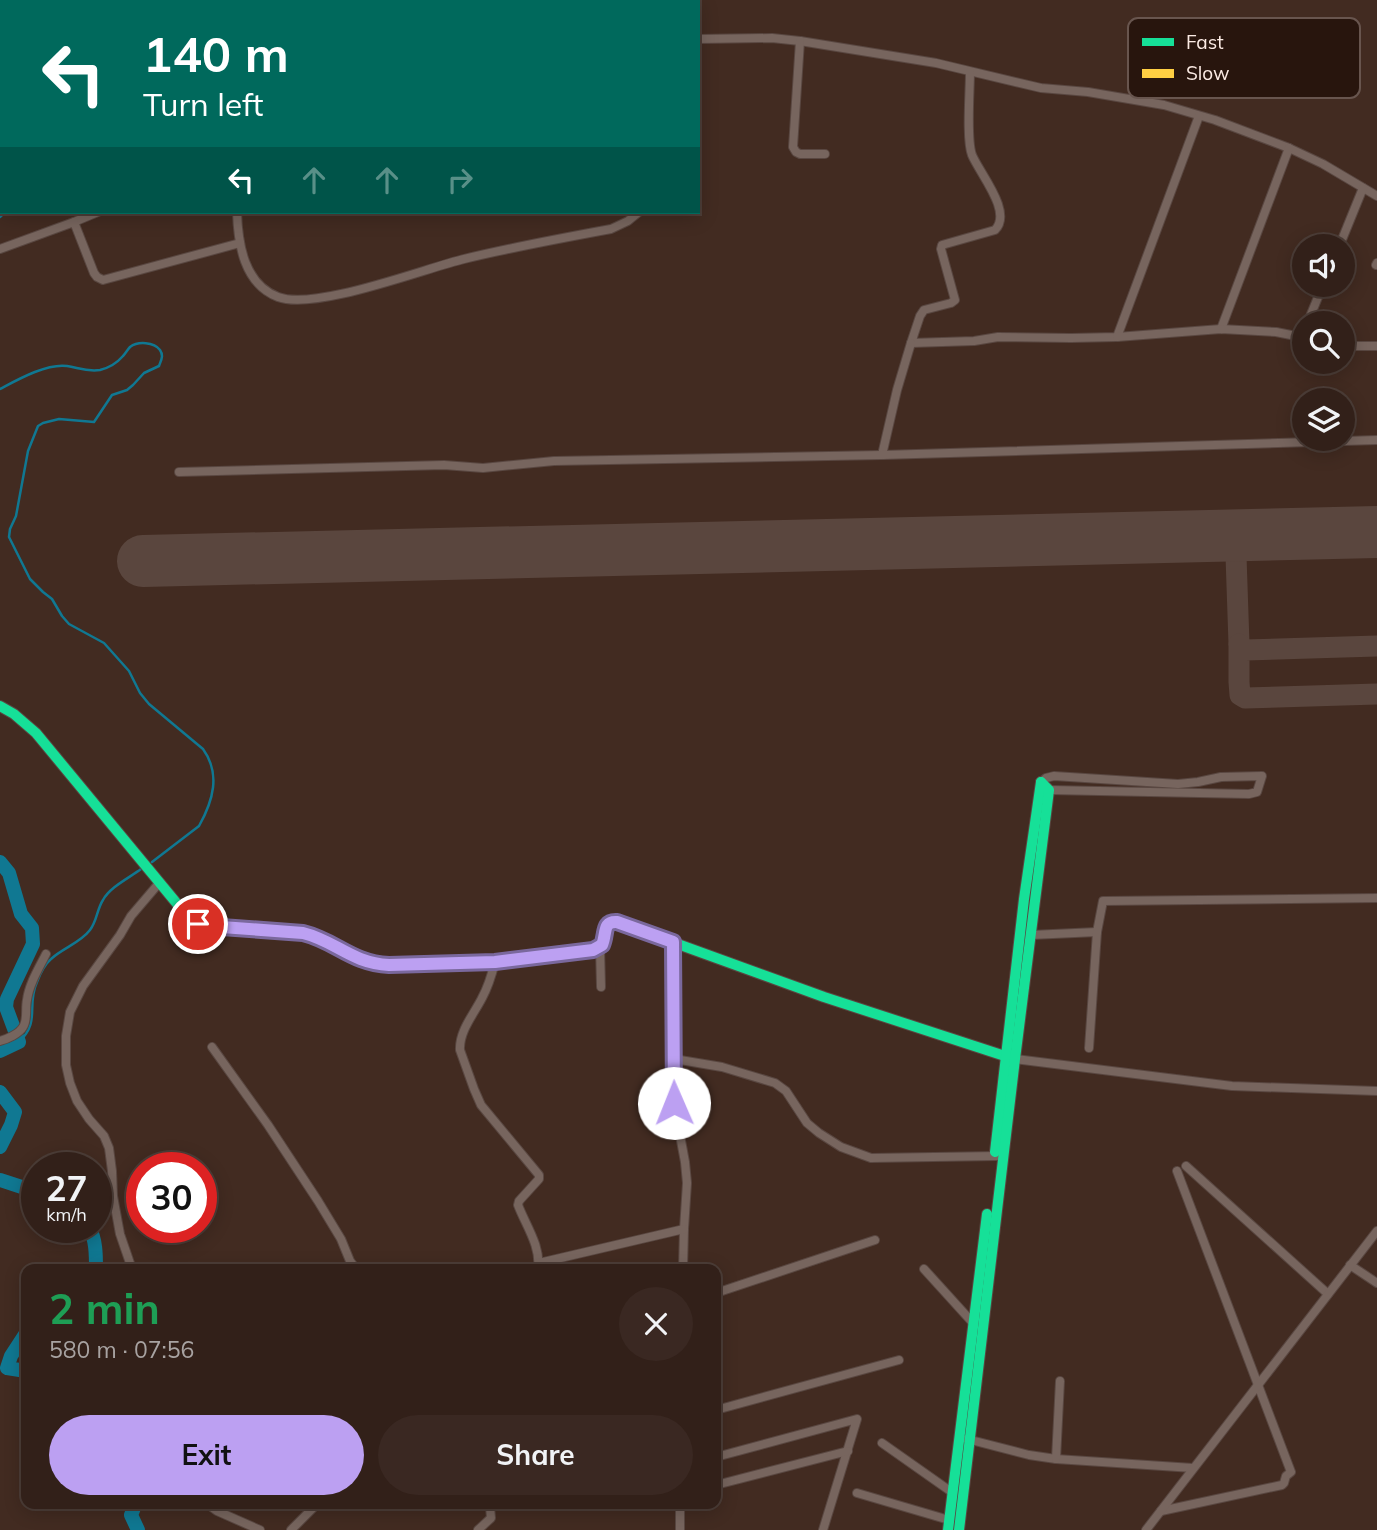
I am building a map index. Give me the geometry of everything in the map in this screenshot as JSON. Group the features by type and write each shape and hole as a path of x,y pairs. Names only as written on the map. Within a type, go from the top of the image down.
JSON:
{"main road":[{"path":"0,706 36,733 188,917 198,924 303,933 317,937 358,960 377,965 495,962 586,951 600,947 606,927 611,921 824,997 1010,1057"},
{"path":"1018,990 1031,935 1045,786"},
{"path":"959,1530 958,1494 1018,990 1024,899 1045,786"},
{"path":"973,1370 973,1323 999,1156"},
{"path":"949,1525 958,1494"}],"street":[{"path":"700,39 772,38 800,41 936,63 1041,88 1088,92 1164,105 1215,120 1289,148 1323,164 1377,196"},
{"path":"800,41 793,147 800,154 825,154"},
{"path":"881,455 897,390 920,316 924,310 955,300 942,245 995,230 1001,224 1000,210 990,184 971,152 970,72"},
{"path":"1118,337 1199,116"},
{"path":"1221,329 1289,148"},
{"path":"1344,234 1363,188"},
{"path":"0,249 93,214"},
{"path":"237,214 246,266 260,286 282,298 306,299 340,295 463,259 611,229 637,214"},
{"path":"74,222 94,273 103,280 240,243"},
{"path":"911,343 974,341 998,337 1118,337 1221,329 1292,335"},
{"path":"1355,346 1377,346"},
{"path":"179,472 444,466 483,468 554,461 881,455 1377,440"},
{"path":"1054,776 1178,784 1221,777 1262,776 1257,792 1249,794 1045,786 1046,778 1054,776"},
{"path":"130,1264 120,1234 113,1196 109,1148 104,1136 77,1101 70,1083 66,1065 66,1036 70,1012 83,986 131,916 160,882"},
{"path":"1089,1048 1097,932 1102,902 1105,900 1377,898"},
{"path":"1031,935 1097,932"},
{"path":"673,942 674,1103 687,1183 683,1264"},
{"path":"600,947 601,988"},
{"path":"0,1041 23,1028 30,989 46,954"},
{"path":"495,962 489,982 464,1032 460,1050 481,1105 539,1175 539,1180 518,1205 536,1245 538,1264"},
{"path":"212,1047 318,1201 341,1239 352,1264"},
{"path":"1010,1057 1231,1086 1377,1091"},
{"path":"674,1059 722,1067 775,1083 786,1091 807,1123 819,1133 841,1147 871,1158 999,1156"},
{"path":"1186,1166 1328,1294"},
{"path":"1161,1511 1284,1484 1291,1470 1177,1171"},
{"path":"546,1264 684,1229"},
{"path":"1146,1530 1377,1231"},
{"path":"721,1291 875,1240"},
{"path":"1350,1265 1377,1283"},
{"path":"924,1269 973,1323"},
{"path":"721,1409 899,1360"},
{"path":"1056,1459 1060,1381"},
{"path":"721,1456 857,1419 823,1530"},
{"path":"965,1439 1056,1459 1193,1468"},
{"path":"882,1443 958,1494"},
{"path":"721,1484 848,1451"},
{"path":"857,1493 949,1525"},
{"path":"214,1509 260,1530"},
{"path":"291,1530 312,1509"},
{"path":"478,1530 491,1518 490,1509"},
{"path":"680,1509 680,1530"}],"waterway":[{"path":"0,217 3,214"},
{"path":"0,389 50,367 100,370 115,363 130,347 137,344 154,345 161,352 159,366 144,373 127,390 112,395 94,422 59,419 38,426 28,451 16,516 9,537 30,579 52,599 69,624 104,643 129,671 149,704 203,749 209,758 213,788 199,826 152,862"},
{"path":"0,862 9,873 21,914 32,928 33,944 7,999 6,1007 19,1042 0,1051"},
{"path":"19,1042 30,1027 34,991 45,966 56,955 86,935 106,895 141,869"},
{"path":"0,1092 15,1112 0,1147"},
{"path":"0,1180 21,1187"},
{"path":"94,1243 96,1264"},
{"path":"21,1341 7,1368 21,1370"},
{"path":"134,1509 131,1515 138,1530"}],"taxiway":[{"path":"1239,644 1236,556 1243,542 1259,534"},
{"path":"1211,536 1227,542 1236,556"},
{"path":"1377,646 1245,650 1239,644 1240,695 1245,698 1377,694"}],"runway":[{"path":"143,561 1377,532"}],"traffic: fast":[{"path":"0,706 36,733 188,917 208,926 303,933 379,964"},
{"path":"995,1152 1024,899 1041,782"},
{"path":"959,1530 1049,790 1041,782"},
{"path":"605,933 608,923 617,922 824,997 1011,1058"},
{"path":"948,1530 987,1214"}],"traffic: slow":[{"path":"379,964 495,962 593,950 602,945 605,933"}],"route":[{"path":"198,924 303,933 317,937 358,960 377,965 495,962 593,950 602,945 606,927 611,921 673,942 674,1103"}]}
